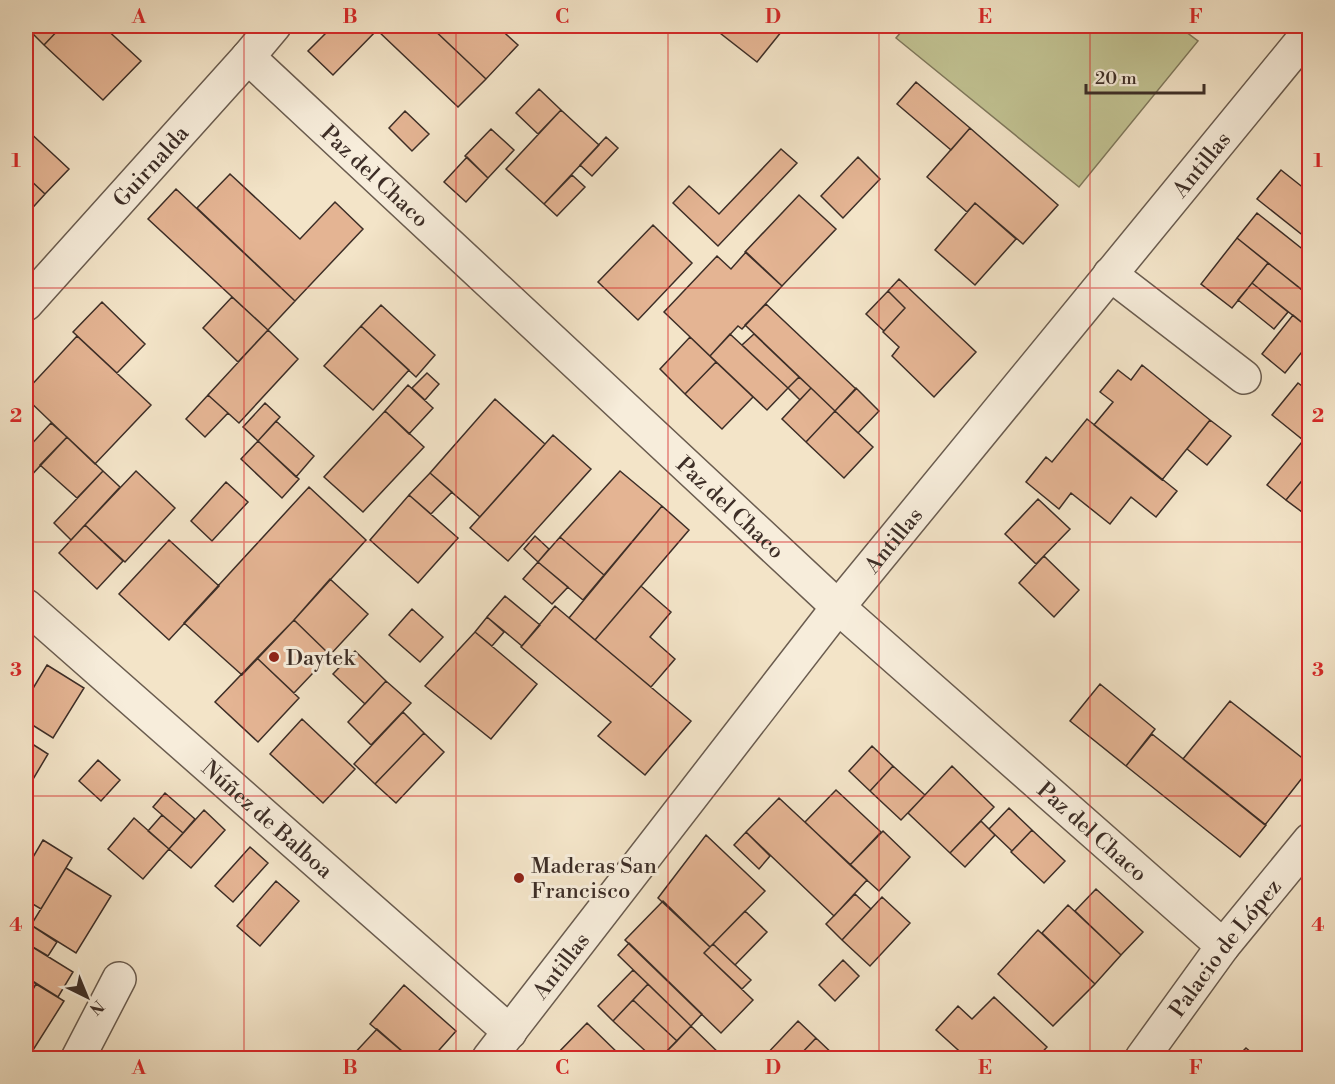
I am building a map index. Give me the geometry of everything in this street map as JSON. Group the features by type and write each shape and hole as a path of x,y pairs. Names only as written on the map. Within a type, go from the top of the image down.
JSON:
{"street":[{"name":"Guirnalda","path":"26,304 274,26"},
{"name":"Antillas","path":"489,1059 838,607 1306,32"},
{"name":"Paz del Chaco","path":"248,57 838,607 1223,946"},
{"path":"1110,274 1244,377"},
{"name":"Núñez de Balboa","path":"26,606 510,1032"},
{"name":"Palacio de López","path":"1142,1059 1223,946 1310,840"},
{"path":"78,1059 119,979"}],"green space":[{"path":"906,26 1178,26 1198,41 1079,187 896,38"}],"building":[{"path":"26,26 62,26 44,45"},
{"path":"62,26 103,26 141,61 103,100 44,45"},
{"path":"333,26 372,26 377,30 333,75 308,51"},
{"path":"381,26 430,26 486,79 458,107 377,30"},
{"path":"430,26 497,26 518,45 486,79"},
{"path":"711,26 786,26 757,62"},
{"path":"916,82 970,128 951,150 897,104"},
{"path":"539,89 561,110 538,134 516,113"},
{"path":"561,110 599,145 544,204 506,169"},
{"path":"405,111 429,134 412,151 389,128"},
{"path":"970,128 1058,205 1023,244 975,203 967,212 927,177"},
{"path":"26,129 69,169 45,194 26,176"},
{"path":"491,129 514,150 488,178 465,156"},
{"path":"606,137 618,148 592,176 580,165"},
{"path":"781,149 797,163 718,246 673,203 689,186 719,214"},
{"path":"467,157 488,178 466,202 444,182"},
{"path":"858,157 880,179 843,218 821,196"},
{"path":"1281,170 1310,193 1310,241 1257,199"},
{"path":"230,174 300,239 335,202 363,229 295,301 197,208"},
{"path":"572,175 585,187 557,216 544,204"},
{"path":"26,176 45,194 27,214 26,213"},
{"path":"176,189 295,301 268,330 148,219"},
{"path":"799,195 836,229 782,286 745,252"},
{"path":"975,203 1016,239 975,285 935,250"},
{"path":"1257,213 1310,255 1310,291 1307,294 1237,238"},
{"path":"653,225 692,263 638,320 598,282"},
{"path":"1237,238 1268,263 1232,308 1201,284"},
{"path":"746,252 782,286 742,329 738,326 710,356 664,312 717,256 731,269"},
{"path":"1268,263 1310,296 1310,329 1252,283"},
{"path":"899,279 976,352 934,397 892,356 899,347 883,332 905,308 888,291"},
{"path":"1252,283 1288,312 1274,329 1238,300"},
{"path":"888,291 905,308 884,331 866,314"},
{"path":"232,297 268,330 238,362 203,328"},
{"path":"102,302 145,344 117,373 73,332"},
{"path":"766,304 856,389 835,411 745,325"},
{"path":"381,305 435,355 416,377 361,326"},
{"path":"1293,315 1310,329 1310,342 1285,373 1262,354"},
{"path":"361,326 409,370 373,410 324,366"},
{"path":"268,330 298,359 239,423 208,395"},
{"path":"730,334 788,388 767,410 710,356"},
{"path":"754,334 799,377 788,388 742,345"},
{"path":"77,336 151,405 95,464 26,398 26,391"},
{"path":"690,337 716,362 685,394 660,369"},
{"path":"716,362 753,397 722,429 685,394"},
{"path":"1142,365 1210,420 1162,480 1094,425 1113,402 1100,392 1118,370 1131,380"},
{"path":"427,373 439,384 425,400 412,388"},
{"path":"799,377 811,388 800,400 788,388"},
{"path":"1298,383 1310,392 1310,432 1303,440 1272,415"},
{"path":"408,385 433,408 409,434 385,411"},
{"path":"811,388 835,411 806,442 782,419"},
{"path":"856,388 879,411 858,433 835,411"},
{"path":"208,395 228,413 205,437 186,419"},
{"path":"495,399 545,444 480,517 430,473"},
{"path":"265,403 280,417 258,441 243,427"},
{"path":"385,411 424,447 363,512 324,477"},
{"path":"835,411 873,447 844,478 806,442"},
{"path":"1087,419 1177,491 1156,517 1131,497 1110,524 1071,493 1059,509 1026,482 1046,457 1052,462"},
{"path":"1210,420 1231,436 1207,465 1187,449"},
{"path":"276,421 314,456 296,477 258,441"},
{"path":"51,423 67,437 26,481 26,450"},
{"path":"1310,432 1310,471 1286,500 1267,485"},
{"path":"553,435 591,469 508,561 470,528"},
{"path":"67,437 103,471 77,498 40,465"},
{"path":"258,441 299,479 282,498 241,459"},
{"path":"103,471 120,487 71,540 54,523"},
{"path":"136,471 175,508 125,562 85,525"},
{"path":"620,471 662,506 604,575 560,537"},
{"path":"1310,471 1310,518 1286,500"},
{"path":"430,473 452,492 431,514 409,495"},
{"path":"226,482 248,502 212,541 191,521"},
{"path":"309,487 366,540 242,675 184,623"},
{"path":"409,495 458,538 418,583 370,540"},
{"path":"1038,499 1070,529 1036,564 1005,534"},
{"path":"662,506 689,530 595,640 569,618"},
{"path":"85,525 123,561 97,589 59,553"},
{"path":"535,536 549,549 538,562 524,549"},
{"path":"560,537 604,575 583,600 538,562"},
{"path":"169,540 219,586 169,640 119,594"},
{"path":"1044,556 1079,590 1054,617 1019,583"},
{"path":"538,562 568,587 552,604 523,579"},
{"path":"330,579 368,614 330,655 294,620"},
{"path":"641,586 671,612 650,637 675,659 651,687 595,640"},
{"path":"505,596 540,625 522,646 487,617"},
{"path":"555,606 691,721 645,775 598,736 611,722 521,647"},
{"path":"412,609 443,637 420,662 389,635"},
{"path":"487,617 504,632 492,646 475,632"},
{"path":"294,620 330,655 294,693 257,658"},
{"path":"475,632 537,684 491,739 425,686"},
{"path":"355,651 386,681 365,704 333,674"},
{"path":"257,658 299,698 258,742 215,702"},
{"path":"47,665 84,688 53,738 26,721 26,700"},
{"path":"386,681 411,703 371,745 348,722"},
{"path":"1100,684 1155,729 1126,766 1070,721"},
{"path":"1230,701 1310,764 1310,768 1265,825 1183,759"},
{"path":"403,712 424,733 375,784 354,764"},
{"path":"302,719 355,769 323,803 270,754"},
{"path":"424,733 444,752 396,803 375,784"},
{"path":"1152,734 1266,825 1240,857 1126,766"},
{"path":"26,740 48,754 26,791"},
{"path":"872,746 893,766 870,791 849,771"},
{"path":"98,760 120,780 101,801 79,781"},
{"path":"893,766 925,795 901,820 870,791"},
{"path":"952,766 994,807 950,853 908,813"},
{"path":"836,790 881,832 850,865 805,822"},
{"path":"165,793 195,819 183,833 153,807"},
{"path":"779,798 867,880 834,916 746,832"},
{"path":"1009,808 1032,830 1012,851 989,829"},
{"path":"204,810 225,830 191,868 169,849"},
{"path":"162,815 183,833 169,849 148,831"},
{"path":"134,818 169,849 143,879 108,849"},
{"path":"981,821 995,835 965,867 950,853"},
{"path":"1032,830 1065,861 1044,883 1011,852"},
{"path":"883,831 910,857 879,891 850,865"},
{"path":"746,832 770,856 759,869 734,845"},
{"path":"706,835 765,891 710,947 658,898"},
{"path":"43,840 72,858 41,909 26,900 26,869"},
{"path":"250,847 268,863 233,902 215,886"},
{"path":"66,868 111,896 76,953 31,925"},
{"path":"276,881 299,901 260,946 237,926"},
{"path":"1096,889 1143,932 1121,955 1075,911"},
{"path":"855,894 871,909 842,940 826,924"},
{"path":"882,897 910,923 870,966 842,940"},
{"path":"663,901 710,947 704,953 753,1000 721,1033 625,940"},
{"path":"1068,905 1121,955 1095,984 1042,933"},
{"path":"745,911 767,932 735,965 713,944"},
{"path":"26,915 34,920 26,934"},
{"path":"31,925 57,942 48,956 26,943 26,934"},
{"path":"1038,930 1095,984 1053,1026 998,974"},
{"path":"26,943 73,972 58,997 26,977"},
{"path":"629,943 702,1014 691,1026 618,955"},
{"path":"713,944 751,980 742,989 704,953"},
{"path":"843,960 859,976 835,1001 819,985"},
{"path":"633,970 648,984 613,1021 598,1006"},
{"path":"26,977 36,984 26,1001"},
{"path":"36,984 64,1001 26,1058 26,1001"},
{"path":"648,984 691,1026 677,1041 633,1000"},
{"path":"404,985 456,1031 432,1058 410,1058 370,1024"},
{"path":"994,997 1047,1047 1037,1058 967,1058 936,1030 958,1006 972,1019"},
{"path":"633,1000 677,1041 660,1058 653,1058 613,1021"},
{"path":"798,1021 816,1038 797,1058 763,1058"},
{"path":"587,1023 623,1058 560,1058 556,1055"},
{"path":"691,1026 724,1058 660,1058"},
{"path":"377,1029 410,1058 351,1057"},
{"path":"816,1038 837,1058 797,1058"},
{"path":"1246,1048 1258,1058 1236,1058"}],"place":[{"name":"Daytek","path":"274,657"},
{"name":"Maderas San Francisco","path":"519,878"}]}
